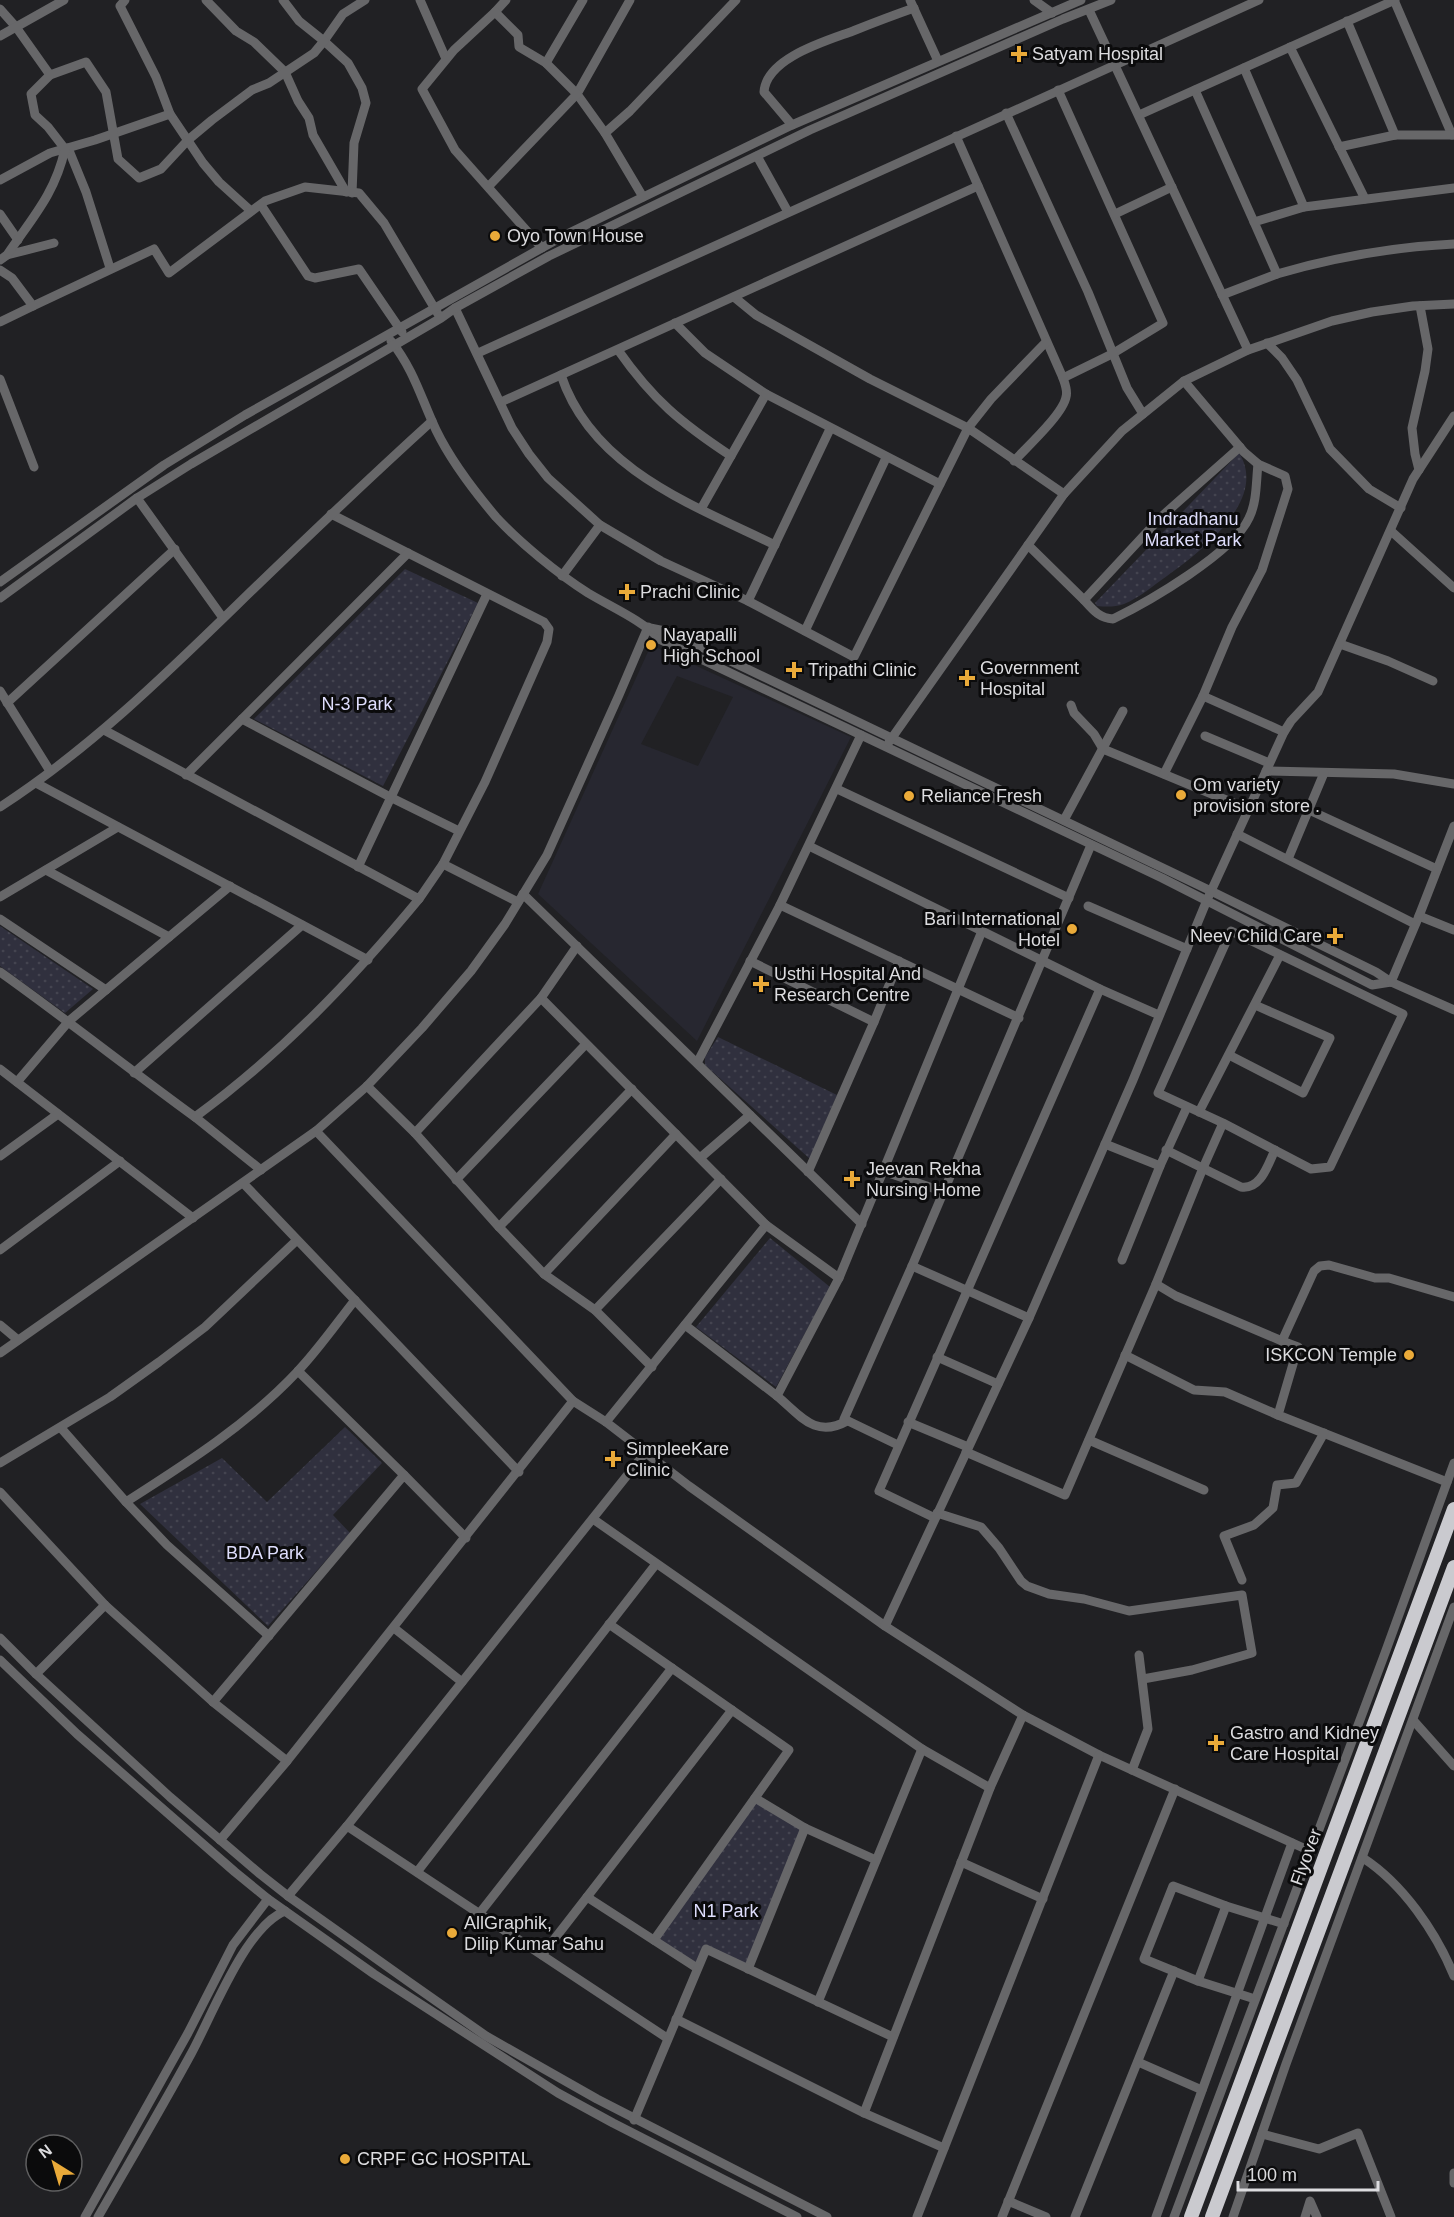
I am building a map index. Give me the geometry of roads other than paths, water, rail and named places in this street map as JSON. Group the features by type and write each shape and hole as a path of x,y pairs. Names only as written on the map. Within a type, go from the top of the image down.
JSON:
{"highway":[{"name":"Flyover","path":"1191,2217 1454,1509"},
{"name":"Flyover","path":"1212,2217 1454,1566"}],"street":[{"path":"41,0 47,10"},
{"path":"0,36 64,0"},
{"path":"206,0 236,31 254,42 285,72 298,101 309,118 313,135 349,192"},
{"path":"283,0 299,21 348,63 365,96 364,110 354,143 349,192"},
{"path":"110,268 86,192 66,148 35,115 31,94 50,75 86,62 106,92 118,159 140,178 161,169 188,140 252,90 269,83 314,53 343,14 365,0"},
{"path":"420,0 446,59"},
{"path":"506,0 446,59 422,89 455,150 542,248"},
{"path":"546,63 583,0"},
{"path":"493,193 578,96 630,0"},
{"path":"605,133 630,111 736,0"},
{"path":"1034,0 1052,13"},
{"path":"0,582 164,465 245,415 542,248 792,125 1081,0"},
{"path":"0,598 137,498 191,464 455,308 549,256 675,194 854,111 1111,0"},
{"path":"478,353 1259,0"},
{"path":"1139,115 1394,0 1453,135 1395,135 1339,147"},
{"path":"119,2 156,77 170,114 203,164 251,212"},
{"path":"792,125 764,92 766,81 784,62 813,45 912,4 938,61"},
{"path":"0,9 16,27 50,75"},
{"path":"1089,10 1248,350"},
{"path":"495,12 518,35 519,46 546,63 578,96 605,133 643,197"},
{"path":"1347,21 1395,135"},
{"path":"1290,47 1365,199"},
{"path":"1244,68 1304,207"},
{"path":"1058,90 1163,323 1112,354 1063,378"},
{"path":"1195,90 1277,274"},
{"path":"1006,113 1088,292 1127,388 1143,414"},
{"path":"0,180 50,153 170,114"},
{"path":"956,136 1063,378 1067,396 1062,407 1014,461"},
{"path":"4,257 45,204 61,169 66,148"},
{"path":"757,156 788,212"},
{"path":"670,184 675,194"},
{"path":"501,402 978,186"},
{"path":"0,322 154,249 169,273 265,201 305,187 359,193 384,223 441,318"},
{"path":"1115,214 1172,187"},
{"path":"1254,222 1304,207 1454,188"},
{"path":"261,205 308,276 315,278 359,269 406,338"},
{"path":"0,214 18,240"},
{"path":"4,257 54,243"},
{"path":"1222,295 1316,262 1360,254 1454,244"},
{"path":"0,270 12,278 33,306"},
{"path":"734,297 756,315 870,380 969,428 1064,494"},
{"path":"889,742 1064,494 1122,431 1184,381 1248,350 1332,321 1372,312 1454,304"},
{"path":"1419,470 1412,428 1428,350 1420,306"},
{"path":"455,308 512,428 529,454 548,478 600,525 661,561 748,601 854,657 969,428 991,399 1046,342"},
{"path":"675,323 705,353 766,394 940,484"},
{"path":"387,336 417,381 437,432 467,480 498,518 562,576 648,627 661,640 861,735 889,742 1064,820 1209,895 1301,948 1372,985 1391,982"},
{"path":"1267,343 1282,358 1298,380 1330,449 1369,489 1401,508"},
{"path":"618,350 658,401 691,429 731,456"},
{"path":"561,375 568,395 579,415 611,451 653,483 775,545"},
{"path":"0,379 34,467"},
{"path":"1164,774 1203,696 1232,627 1262,570 1288,489 1285,476 1258,464 1240,447 1184,381"},
{"path":"701,509 766,394"},
{"path":"885,1626 1029,1318 1105,1144 1209,895 1284,732 1318,692 1419,470 1454,416"},
{"path":"0,807 36,783 104,730 432,421"},
{"path":"748,601 830,429"},
{"path":"1084,600 1161,517 1240,447"},
{"path":"805,631 886,458"},
{"path":"1028,545 1097,615 1113,619 1183,579 1214,556 1248,522 1254,508 1258,464"},
{"path":"137,498 223,618"},
{"path":"195,1117 229,1092 281,1046 368,960 419,899 443,864 514,719 547,642 549,629 544,622 332,514"},
{"path":"562,576 600,525"},
{"path":"1391,531 1454,588"},
{"path":"8,703 175,549"},
{"path":"186,775 408,553"},
{"path":"358,867 487,594"},
{"path":"648,627 670,632 1091,845 1209,895 1454,1010"},
{"path":"0,1353 316,1131 368,1086 422,1028 471,971 521,898 547,855 648,627"},
{"path":"1340,644 1388,661 1433,681"},
{"path":"0,691 50,771"},
{"path":"1203,696 1284,732"},
{"path":"1071,705 1074,713 1094,734 1102,749 1248,809"},
{"path":"1064,820 1123,711"},
{"path":"242,719 459,831"},
{"path":"104,730 419,899"},
{"path":"697,1063 780,905 861,735"},
{"path":"1205,736 1268,767 1324,773 1394,774 1454,784"},
{"path":"1288,859 1324,773"},
{"path":"36,783 368,960"},
{"path":"837,789 1069,898"},
{"path":"1309,810 1437,869"},
{"path":"0,897 118,826"},
{"path":"1391,982 1437,869 1450,848 1454,826"},
{"path":"1237,834 1417,920 1454,930"},
{"path":"898,1445 844,1419 1019,1018 1091,845"},
{"path":"809,846 1100,989 1159,1015"},
{"path":"443,864 521,898 577,946 862,1224"},
{"path":"46,870 169,937"},
{"path":"17,1082 69,1021 230,886"},
{"path":"780,905 1019,1018"},
{"path":"1088,906 1187,949"},
{"path":"0,919 106,990"},
{"path":"134,1073 302,925"},
{"path":"777,1396 839,1278 982,931"},
{"path":"1231,931 1280,955 1404,1014 1330,1167 1311,1169 1223,1123 1158,1093 1231,931"},
{"path":"414,1132 541,998 577,946"},
{"path":"1294,962 1301,948"},
{"path":"1199,1112 1280,955"},
{"path":"750,961 874,1022"},
{"path":"808,1172 899,961"},
{"path":"0,972 69,1021 261,1170"},
{"path":"1100,989 879,1491 936,1516 981,1527 999,1548 1021,1581 1027,1586 1049,1594 1084,1599 1129,1611 1242,1595 1252,1653 1192,1670 1143,1679"},
{"path":"541,998 766,1225 839,1278"},
{"path":"1229,1055 1302,1093 1307,1084 1330,1038 1255,1005"},
{"path":"456,1180 586,1044"},
{"path":"1,1072 193,1218"},
{"path":"368,1086 414,1132 544,1274 595,1310 652,1367"},
{"path":"499,1227 632,1089"},
{"path":"1122,1260 1187,1107"},
{"path":"0,1156 58,1114"},
{"path":"700,1158 750,1115"},
{"path":"908,1422 1065,1495 1223,1123"},
{"path":"316,1131 573,1401 606,1422 645,1453 885,1626 1023,1715 1099,1755 1310,1851"},
{"path":"544,1274 676,1134"},
{"path":"1105,1144 1160,1166"},
{"path":"1167,1150 1241,1187 1251,1187 1261,1178 1275,1150"},
{"path":"0,1250 120,1161"},
{"path":"883,1171 944,1192"},
{"path":"595,1310 721,1179"},
{"path":"243,1183 519,1472"},
{"path":"606,1422 766,1225"},
{"path":"0,1463 61,1428 118,1391 205,1327 297,1240"},
{"path":"1282,1341 1314,1271 1322,1265 1375,1278 1389,1278 1454,1297"},
{"path":"912,1266 1029,1318"},
{"path":"1156,1284 1176,1296 1299,1347 1278,1415"},
{"path":"126,1502 234,1430 298,1371 355,1300"},
{"path":"0,1325 18,1340"},
{"path":"685,1326 814,1427 834,1428 847,1421"},
{"path":"1125,1355 1194,1390 1225,1392 1446,1482"},
{"path":"937,1357 998,1384"},
{"path":"298,1371 466,1538"},
{"path":"220,1840 394,1628 573,1401"},
{"path":"61,1428 167,1545 269,1636"},
{"path":"1242,1580 1224,1536 1254,1525 1273,1508 1277,1485 1296,1483 1324,1433"},
{"path":"1089,1440 1204,1490"},
{"path":"288,1896 347,1826 645,1453"},
{"path":"1174,2217 1454,1463"},
{"path":"213,1702 404,1475"},
{"path":"0,1492 105,1605 213,1702 287,1761"},
{"path":"593,1519 921,1749 990,1788"},
{"path":"417,1872 656,1564"},
{"path":"36,1674 105,1605"},
{"path":"1233,2217 1454,1607"},
{"path":"609,1624 789,1750 654,1940"},
{"path":"394,1628 462,1682"},
{"path":"0,1638 36,1674 202,1825 288,1896 486,2036 634,2120 827,2217"},
{"path":"1132,1770 1148,1729 1139,1655"},
{"path":"0,1660 77,1734 193,1836 268,1899 329,1942 457,2029 558,2093 797,2217"},
{"path":"479,1914 672,1668"},
{"path":"542,1955 732,1710"},
{"path":"864,2113 990,1788 1023,1715"},
{"path":"1413,1720 1454,1767"},
{"path":"818,2002 921,1749"},
{"path":"917,2217 1099,1755"},
{"path":"1002,2217 1175,1789"},
{"path":"755,1798 804,1828 876,1860"},
{"path":"193,1836 202,1825"},
{"path":"347,1826 667,2038"},
{"path":"748,1969 804,1828"},
{"path":"1156,2217 1292,1843"},
{"path":"1363,1858 1381,1870 1420,1915 1454,1977"},
{"path":"961,1862 1043,1899"},
{"path":"1255,1999 1198,1981 1144,1959 1173,1886 1284,1924"},
{"path":"587,1897 698,1968"},
{"path":"85,2217 189,2033 233,1945 268,1899"},
{"path":"1198,1981 1226,1906"},
{"path":"98,2217 192,2052 238,1961 270,1920 285,1911"},
{"path":"329,1942 337,1931"},
{"path":"634,2120 706,1949 893,2037"},
{"path":"1075,2217 1174,1971"},
{"path":"676,2019 864,2113 944,2148"},
{"path":"1138,2062 1203,2090"},
{"path":"1262,2134 1319,2149 1358,2133 1391,2217"},
{"path":"1454,2173 1454,2183"},
{"path":"1008,2201 1046,2217"},
{"path":"1305,2217 1310,2201 1317,2217"}],"place":[{"name":"Satyam Hospital","path":"1019,54"},
{"name":"Oyo Town House","path":"495,236"},
{"name":"Prachi Clinic","path":"627,592"},
{"name":"Nayapalli High School","path":"651,645"},
{"name":"Tripathi Clinic","path":"794,670"},
{"name":"Government Hospital","path":"967,678"},
{"name":"Om variety provision store .","path":"1181,795"},
{"name":"Reliance Fresh","path":"909,796"},
{"name":"Bari International Hotel","path":"1072,929"},
{"name":"Neev Child Care","path":"1335,936"},
{"name":"Usthi Hospital And Research Centre","path":"761,984"},
{"name":"Jeevan Rekha Nursing Home","path":"852,1179"},
{"name":"ISKCON Temple","path":"1409,1355"},
{"name":"SimpleeKare Clinic","path":"613,1459"},
{"name":"Gastro and Kidney Care Hospital","path":"1216,1743"},
{"name":"AllGraphik, Dilip Kumar Sahu","path":"452,1933"},
{"name":"CRPF GC HOSPITAL","path":"345,2159"}],"park label":[{"name":"Indradhanu Market Park","path":"1193,529"},
{"name":"N-3 Park","path":"357,704"},
{"name":"BDA Park","path":"265,1553"},
{"name":"N1 Park","path":"726,1911"}]}
